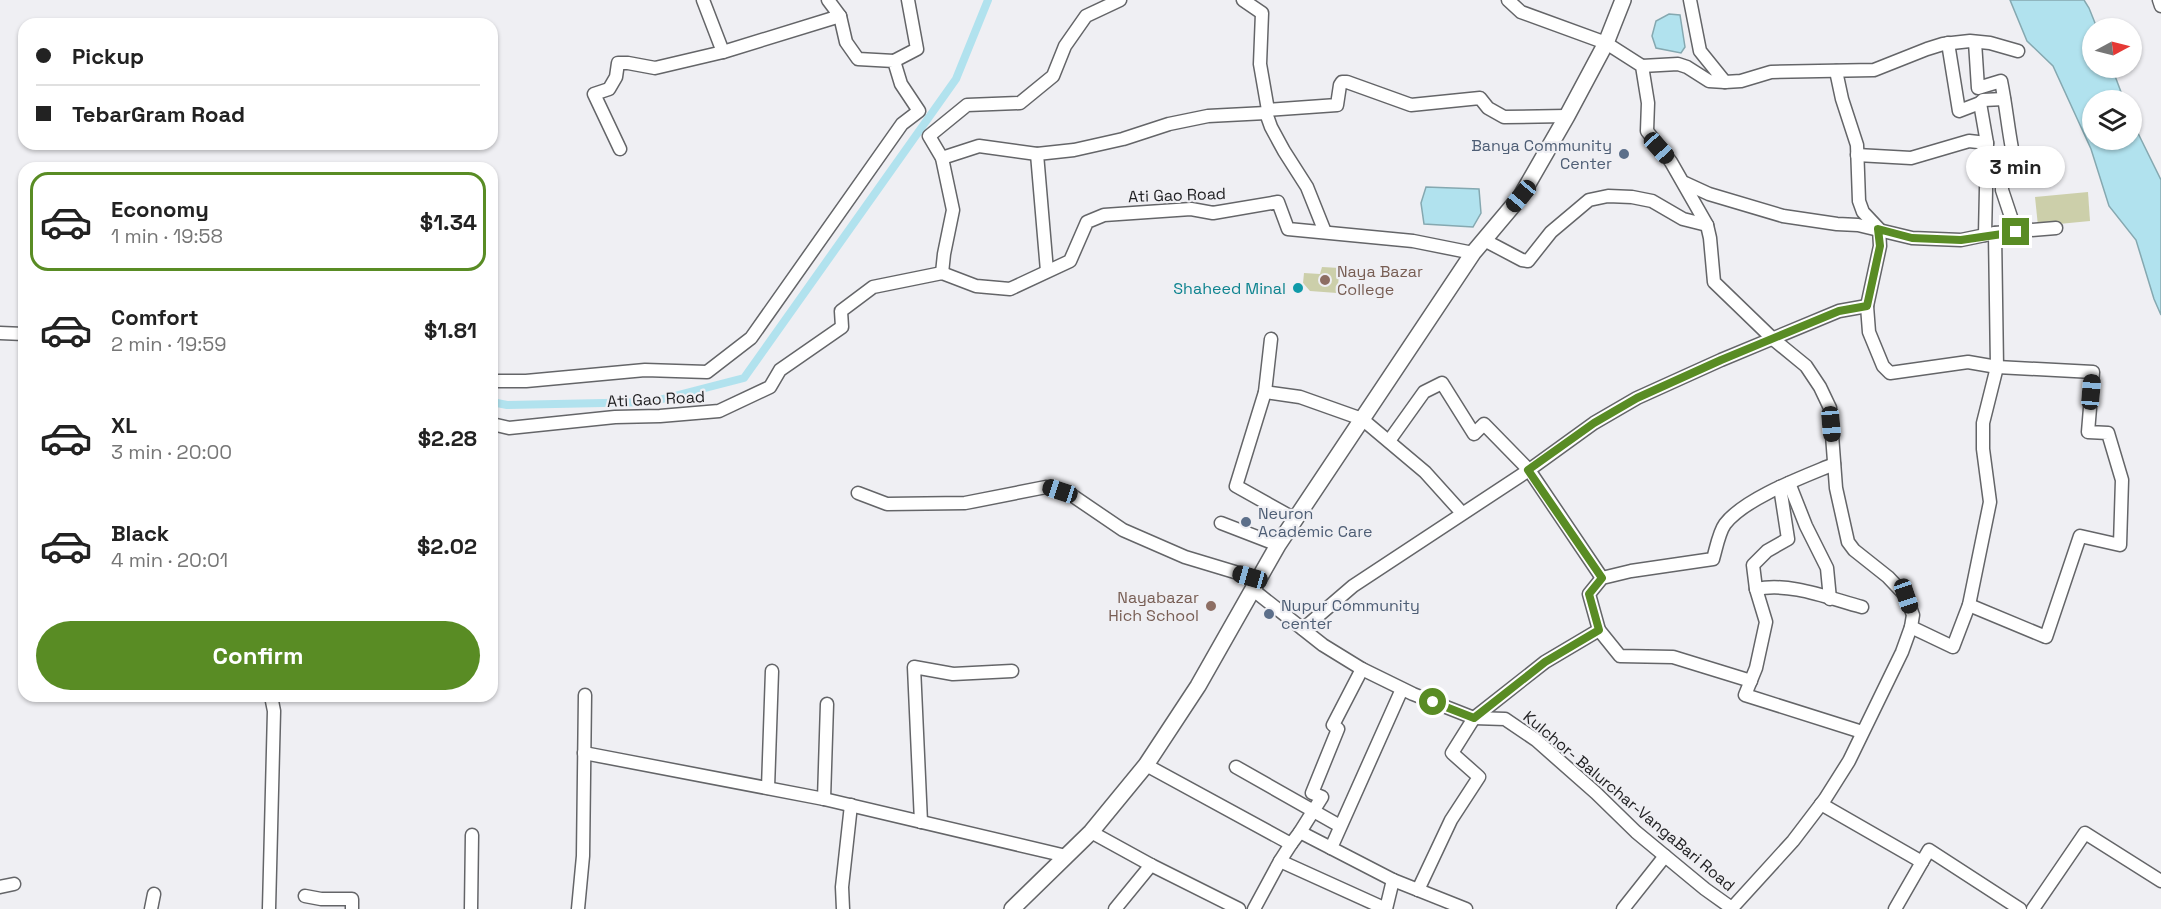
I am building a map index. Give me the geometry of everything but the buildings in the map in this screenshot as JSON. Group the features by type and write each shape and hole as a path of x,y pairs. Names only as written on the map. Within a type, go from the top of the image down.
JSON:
{"main road":[{"path":"1012,909 1091,832 1146,765 1198,686 1255,584 1295,519 1473,253 1521,196 1567,116 1605,43 1623,0"}],"street":[{"path":"703,0 723,52"},
{"path":"828,0 840,16 846,42 858,59 894,61 917,49 908,0"},
{"path":"942,273 953,210 942,158 929,136 967,105 1020,103 1053,76 1065,46 1086,16 1120,0"},
{"path":"1243,0 1262,13 1260,64 1271,127 1307,187 1325,232 1413,241 1473,253"},
{"path":"1508,0 1521,12 1605,43 1642,66 1678,64 1687,66 1709,81 1741,81 1771,72 1874,69 1948,43 1970,41 1990,43 2018,51"},
{"path":"1690,0 1700,51 1725,82"},
{"path":"2159,0 2161,6"},
{"path":"620,149 594,94 609,88 616,77 618,63 655,68 723,52 840,16"},
{"path":"1975,42 1978,88 2001,81 2011,135 2011,153 2016,168 2010,176 2002,175 2002,189 2016,232"},
{"path":"1948,43 1959,111 1980,104 1983,100 2004,99"},
{"path":"498,381 526,381 645,370 707,372 751,338 902,124 919,111 901,84 894,61"},
{"path":"1642,66 1648,103 1647,131 1685,183 1707,225 1714,282 1773,339 1806,366 1830,408 1834,464 1841,516 1848,542 1906,596 1913,615 1902,652 1849,761 1821,804 1766,873 1733,909"},
{"path":"1836,71 1842,99 1857,145 1859,201 1863,212 1878,229 1880,246 1867,306 1869,332 1883,366 1890,373 1968,362 1997,367 2093,372 2088,432 2108,433 2122,480 2120,545 2080,536 2046,638 1969,605"},
{"path":"942,158 979,146 1036,154 1074,150 1169,124 1208,116 1337,105 1342,82 1411,105 1480,98 1488,108 1504,117 1567,116"},
{"path":"1911,627 1953,647 1969,605 1990,502 1983,449 1983,423 1997,367 1987,143 1980,104"},
{"path":"1857,155 1911,158 1969,141 1987,143"},
{"path":"1036,154 1047,271"},
{"path":"1685,183 1708,194 1783,216 1878,229 1912,238 1961,240 1990,234 2056,228"},
{"path":"1484,240 1528,261 1551,232 1588,200 1608,196 1652,201 1683,219 1707,225"},
{"name":"Ati Gao Road","path":"498,425 509,428 615,417 719,411 770,387 780,370 842,327 841,311 873,287 942,273 976,286 1010,289 1070,261 1087,222 1104,215 1191,209 1213,213 1278,202 1288,230 1325,232"},
{"path":"1303,628 1353,586 1528,470 1594,423 1637,398 1839,311 1867,306"},
{"path":"0,333 18,334"},
{"path":"1271,339 1265,392 1236,486 1295,519"},
{"path":"1389,441 1424,392 1442,383 1474,434 1484,424 1528,470 1602,578"},
{"path":"1265,392 1300,397 1362,419 1425,472 1462,513"},
{"path":"1751,681 1672,657 1620,656 1599,630 1589,594 1602,578 1713,559 1724,525 1747,505 1785,485 1834,464"},
{"path":"1785,485 1788,539 1767,551 1753,565 1756,589 1766,622 1756,668 1745,695 1862,732"},
{"path":"1785,485 1827,568 1830,599"},
{"path":"858,493 887,504 965,503 1046,487 1073,496 1123,530 1255,584"},
{"path":"1221,523 1278,545"},
{"name":"Kulchor- Balurchar-VangaBari Road","path":"1255,584 1323,645 1362,669 1402,689 1474,718 1505,719 1536,740 1718,905 1733,909"},
{"path":"1756,589 1772,586 1794,589 1862,607"},
{"path":"1418,890 1450,820 1479,777 1452,753 1474,718 1545,662 1599,630"},
{"path":"921,822 914,667 953,674 1012,671"},
{"path":"1254,909 1280,861 1322,797 1312,794 1338,729 1333,725 1362,669"},
{"path":"768,788 772,671"},
{"path":"1330,848 1402,689"},
{"path":"578,909 583,856 585,695"},
{"path":"269,909 274,711 272,702"},
{"path":"824,799 827,704"},
{"path":"584,753 824,799 1066,856"},
{"path":"1146,765 1291,844"},
{"path":"1236,767 1340,826"},
{"path":"1821,804 1922,862"},
{"path":"843,909 842,887 851,805"},
{"path":"1091,832 1239,909"},
{"path":"1300,832 1393,880 1466,909"},
{"path":"2033,909 2085,833 2161,881"},
{"path":"471,909 472,835"},
{"path":"1894,909 1929,850 2020,909"},
{"path":"1623,909 1665,856"},
{"path":"1280,861 1386,909 1393,880"},
{"path":"1115,909 1151,865"},
{"path":"0,887 14,884"},
{"path":"151,909 154,894"},
{"path":"305,896 321,899 352,899 352,909"}],"green space":[{"path":"2088,192 2090,221 2038,226 2035,197"},
{"path":"1322,267 1340,268 1337,293 1310,291 1303,283 1304,273 1320,274"}],"water":[{"path":"2010,0 2084,0 2093,18 2082,18 2082,78 2116,78 2120,90 2082,90 2082,129 2053,66 2027,41"},
{"path":"1669,14 1680,15 1685,47 1681,53 1656,48 1652,36 1656,21"},
{"path":"2142,141 2161,180 2161,315 2136,240 2109,206 2091,150 2142,150"},
{"path":"1426,187 1479,189 1481,213 1473,227 1424,224 1421,203"}],"waterway":[{"path":"498,403 507,405 651,402 744,378 956,79 988,0"}],"place":[{"name":"Banya Community Center","path":"1624,154"},
{"name":"Naya Bazar College","path":"1325,280"},
{"name":"Shaheed Minal","path":"1298,288"},
{"name":"Neuron Academic Care","path":"1246,522"},
{"name":"Nayabazar Hich School","path":"1211,606"},
{"name":"Nupur Community center","path":"1269,614"}],"route":[{"path":"1433,702 1474,718 1545,662 1599,630 1589,594 1602,578 1528,470 1594,423 1637,398 1839,311 1867,306 1880,246 1878,229 1912,238 1961,240 1995,233 2016,232"}]}
